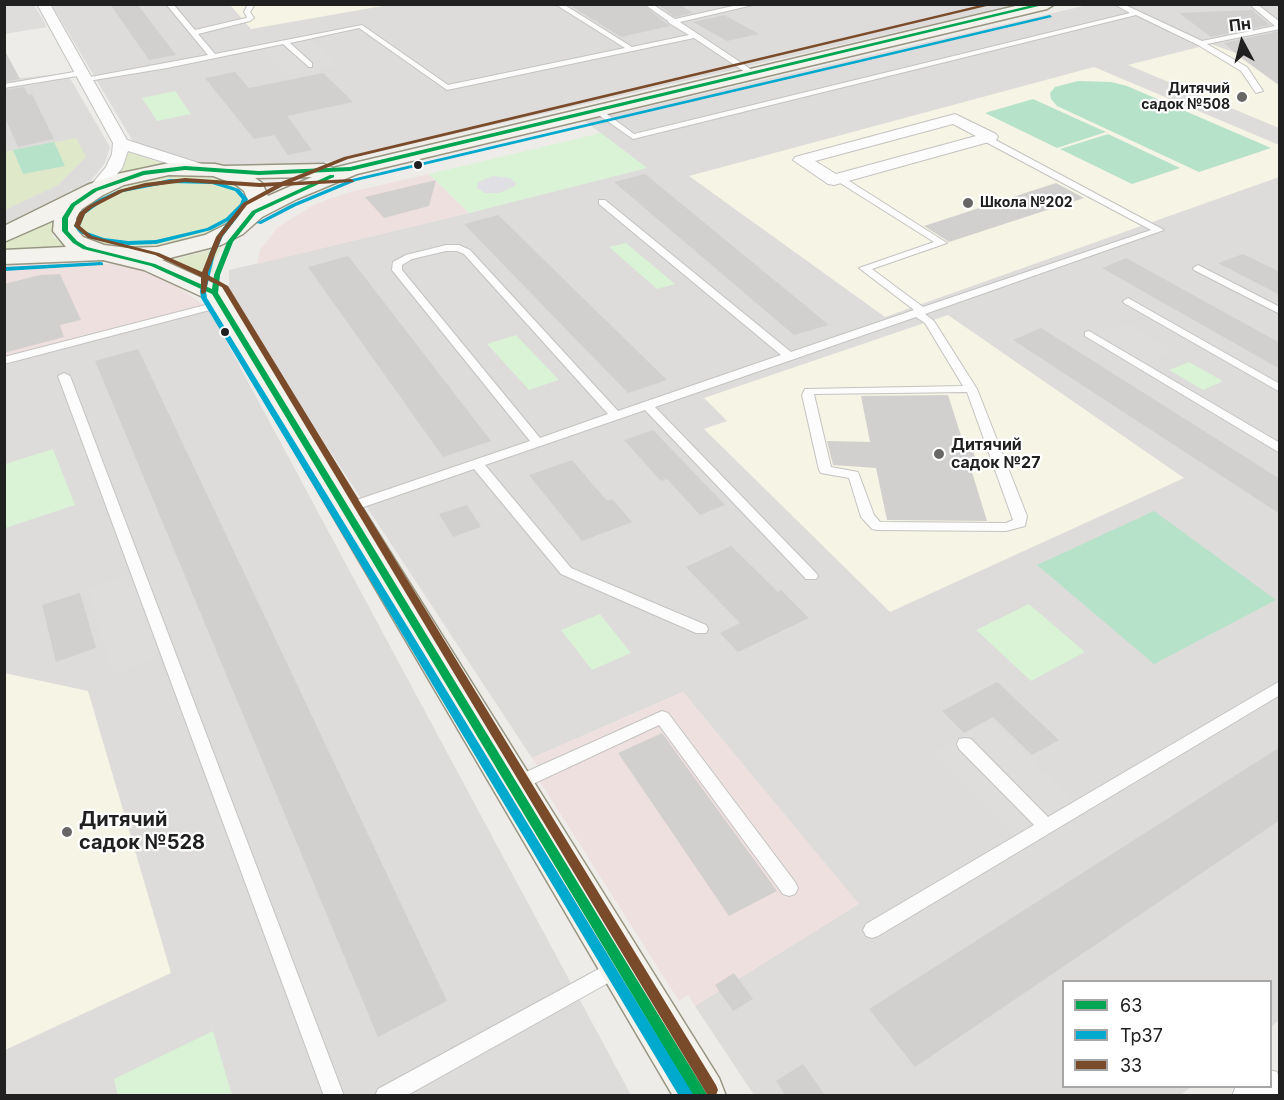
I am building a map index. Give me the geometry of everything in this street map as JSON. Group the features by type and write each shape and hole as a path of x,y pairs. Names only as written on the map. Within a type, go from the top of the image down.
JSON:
{"street":[{"path":"43,4 121,142 120,154 114,168 89,193 73,205 64,218 65,231 75,242 105,253 153,265 218,298 701,1095"},
{"path":"4,257 105,253 157,254 186,248 213,240 289,194 350,169 1034,6"},
{"path":"955,118 990,137 840,179 834,180 801,160 955,118"},
{"path":"121,142 202,168 226,172 270,173 350,169"},
{"path":"4,235 89,193 142,173 202,168"},
{"path":"218,298 223,259 230,242 250,216 258,198 254,188 243,179 226,172"}],"lane":[{"path":"169,4 213,56"},
{"path":"193,33 248,20 251,18 248,12 252,4"},
{"path":"558,4 631,49"},
{"path":"646,4 754,74"},
{"path":"671,22 754,4"},
{"path":"1117,4 1201,43 1244,69 1258,91"},
{"path":"1252,4 1280,26"},
{"path":"597,111 633,137 1137,13"},
{"path":"4,86 213,56 360,26 447,88 694,36"},
{"path":"1201,43 1280,26"},
{"path":"284,41 309,65"},
{"path":"344,509 1159,230 985,138"},
{"path":"840,179 942,243 864,268 929,321 971,389 1020,516 1020,523 1006,527 877,526 868,517 854,475 825,470 809,391 971,389"},
{"path":"602,202 789,357"},
{"path":"538,442 397,270 398,264 409,257 446,248 459,248 467,252 616,416"},
{"path":"1198,268 1280,311"},
{"path":"4,361 218,298"},
{"path":"1128,301 1280,389"},
{"path":"1089,334 1280,449"},
{"path":"64,376 334,1095"},
{"path":"647,405 811,576"},
{"path":"477,464 566,571 701,629"},
{"path":"872,930 1280,687"},
{"path":"512,786 662,717 789,888"},
{"path":"965,744 1046,826"},
{"path":"385,1095 621,965"}],"shaded area":[{"path":"5,4 34,5 47,27 5,34"},
{"path":"52,5 1014,5 347,159 299,166 244,167 201,164 159,152 132,140"},
{"path":"230,5 388,5 251,29"},
{"path":"1088,5 1279,5 1279,1020 1272,1026 1272,980 1062,980 1062,1088 1190,1088 1179,1096 754,1095 695,1006 858,904 683,692 532,758 229,298 229,270 646,168 585,121"},
{"path":"310,38 340,65 288,75 260,48"},
{"name":"Дитячий садок №508","path":"1211,44 1263,63 1279,60 1279,128 1128,65"},
{"name":"Школа №202","path":"1094,67 1279,145 1279,177 885,317 689,176"},
{"path":"67,73 110,147 105,163 86,187 4,227 4,80"},
{"path":"429,174 469,213 257,264 260,250 278,227 315,204 350,192"},
{"path":"493,176 510,178 516,183 515,186 499,193 485,193 477,188 478,182"},
{"path":"66,262 125,265 170,281 209,309 5,365 5,265"},
{"path":"209,309 631,1095 5,1095 4,365"},
{"name":"Дитячий садок №27","path":"948,315 1184,478 890,612 704,429 727,421 704,398"},
{"path":"1126,322 1175,351 1146,364 1097,334"},
{"path":"132,573 162,656 114,674 87,589"},
{"name":"Дитячий садок №528","path":"4,673 88,691 171,973 5,1050"},
{"path":"683,692 859,904 695,1006 688,995 679,1001 539,780 545,777 532,758"},
{"path":"991,720 1074,800 1013,835 933,752"}],"green space":[{"path":"1078,81 1111,82 1127,86 1271,148 1199,172 1057,106 1051,99 1050,93 1055,87"},
{"path":"175,91 191,114 157,121 142,98"},
{"path":"1033,99 1106,132 1057,148 985,113"},
{"path":"601,133 647,168 469,213 429,174"},
{"path":"1108,134 1180,168 1132,184 1060,149"},
{"path":"76,138 86,157 58,185 5,210 4,152"},
{"path":"54,142 65,166 23,174 13,150"},
{"path":"126,147 143,157 168,165 117,177 125,162"},
{"path":"181,175 219,179 237,187 245,198 243,211 230,224 193,241 146,249 104,245 94,241 81,230 81,217 91,203 100,197 137,182"},
{"path":"51,222 53,237 68,247 5,252 5,242"},
{"path":"626,243 675,284 657,289 609,247"},
{"path":"222,247 214,261 213,272 205,274 172,260"},
{"path":"516,335 559,380 529,390 487,344"},
{"path":"1189,362 1223,381 1203,390 1169,370"},
{"path":"53,449 75,505 5,528 5,464"},
{"path":"1154,511 1276,600 1154,664 1037,565"},
{"path":"1029,604 1085,652 1031,681 976,630"},
{"path":"600,614 631,653 592,670 561,630"},
{"path":"213,1031 232,1095 118,1095 114,1079"}],"building":[{"path":"110,4 137,4 176,55 149,60"},
{"path":"568,4 642,4 670,26 621,37"},
{"path":"657,4 679,4 693,13 675,17"},
{"path":"1252,10 1270,25 1211,37 1179,13"},
{"path":"724,15 759,34 727,41 693,22"},
{"path":"1280,31 1280,86 1224,43"},
{"path":"4,49 20,79 4,82"},
{"path":"235,72 249,88 323,73 353,102 287,116 312,150 288,155 274,135 254,139 205,78"},
{"path":"24,87 28,95 32,94 54,139 18,147 4,115 4,90"},
{"path":"645,174 829,325 794,335 614,182"},
{"path":"436,180 429,206 384,218 365,197"},
{"path":"1056,183 1084,198 949,242 924,226"},
{"path":"498,215 667,380 628,393 464,224"},
{"path":"1243,254 1280,272 1280,295 1218,263"},
{"path":"348,256 491,441 443,457 308,267"},
{"path":"1126,258 1280,343 1280,369 1102,268"},
{"path":"60,274 81,320 60,325 64,337 4,353 4,284 40,275"},
{"path":"1041,328 1280,479 1280,514 1013,340"},
{"path":"138,349 447,1001 378,1037 95,361"},
{"path":"948,395 963,442 970,442 979,469 971,469 987,521 887,520 876,468 833,465 827,441 870,442 861,396"},
{"path":"653,430 725,505 700,515 667,479 661,481 624,440"},
{"path":"572,460 607,501 612,499 632,522 582,541 529,475"},
{"path":"467,505 481,527 453,537 439,514"},
{"path":"731,546 778,592 781,590 809,618 738,652 720,633 740,623 686,567"},
{"path":"80,593 96,648 56,662 42,605"},
{"path":"997,682 1059,740 1032,755 993,717 964,733 942,711"},
{"path":"662,733 777,891 729,916 618,753"},
{"path":"1280,747 1280,820 915,1067 869,1009"},
{"path":"734,973 753,999 733,1011 715,985"},
{"path":"803,1064 825,1095 785,1095 776,1081"}],"transit line":[{"name":"33","path":"203,292 205,272 219,237 245,204 284,183 346,158 993,4"},
{"name":"63","path":"701,1096 215,293 153,265 85,248 75,242 65,231 65,218 73,205 95,190 143,173 185,168 259,173 350,169 1045,4"},
{"name":"Тр37","path":"259,223 294,205 354,180 1050,16"},
{"name":"63","path":"240,336 215,293 217,275 230,242 254,212 332,176"},
{"name":"33","path":"351,181 260,185 185,180 145,185 121,191 90,207 82,213 77,226 90,237 157,254 225,286 711,1090"},
{"name":"Тр37","path":"170,181 213,182 237,190 245,199 243,205 228,219 209,229 156,242 128,243 103,240 82,232 77,226 82,213 101,200 121,191 170,181"},
{"name":"Тр37","path":"238,213 220,236 212,254 203,291 204,298 687,1096"},
{"name":"Тр37","path":"5,269 101,264"}],"place":[{"name":"Дитячий садок №508","path":"1242,97"},
{"name":"Школа №202","path":"968,203"},
{"name":"Дитячий садок №27","path":"939,454"},
{"name":"Дитячий садок №528","path":"67,832"}]}
